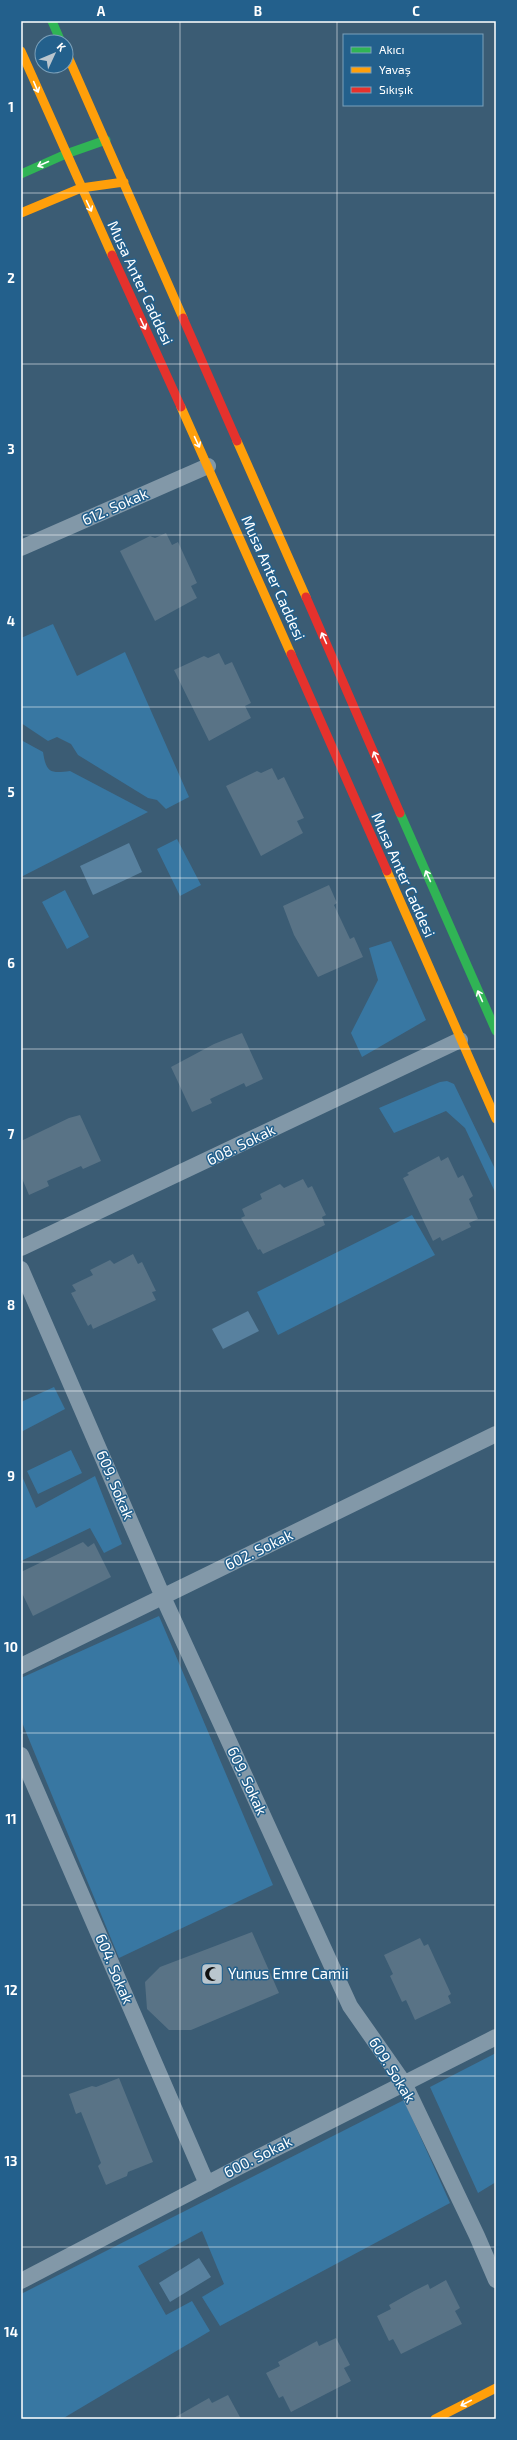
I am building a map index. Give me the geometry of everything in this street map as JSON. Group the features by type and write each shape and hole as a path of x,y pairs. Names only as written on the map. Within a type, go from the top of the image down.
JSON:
{"main road":[{"path":"52,21 58,34"},
{"name":"Musa Anter Caddesi","path":"21,51 81,188 208,466 496,1119"},
{"name":"Musa Anter Caddesi","path":"74,70 496,1031"},
{"path":"21,174 66,154 106,140"},
{"path":"21,212 81,188 124,182"},
{"path":"436,2419 496,2388"}],"street":[{"name":"612. Sokak","path":"21,548 208,466"},
{"name":"608. Sokak","path":"21,1248 460,1040"},
{"name":"609. Sokak","path":"21,1270 163,1597 350,2006 404,2083 477,2236 496,2280"},
{"name":"602. Sokak","path":"21,1666 496,1434"},
{"name":"604. Sokak","path":"21,1755 207,2184"},
{"name":"600. Sokak","path":"21,2281 207,2184 496,2037"}],"shaded area":[{"path":"53,624 77,676 125,652 189,797 166,809 157,800 148,798 78,755 71,744 57,737 48,741 21,723 21,638"},
{"path":"21,740 43,752 48,768 53,772 70,771 148,812 21,877"},
{"path":"177,839 201,885 180,896 157,849"},
{"path":"129,843 142,872 93,895 80,866"},
{"path":"65,890 89,937 67,949 42,902"},
{"path":"391,941 426,1020 362,1057 351,1033 378,980 369,948"},
{"path":"447,1081 454,1084 496,1171 496,1194 465,1128 446,1111 394,1133 379,1108 440,1082"},
{"path":"412,1215 435,1255 278,1335 257,1292"},
{"path":"248,1311 259,1331 223,1349 212,1329"},
{"path":"54,1387 65,1409 21,1432 21,1402"},
{"path":"71,1450 82,1473 38,1494 27,1471"},
{"path":"21,1474 36,1508 95,1476 122,1544 104,1553 90,1528 21,1561"},
{"path":"159,1616 273,1885 119,1958 21,1720 21,1678"},
{"path":"496,2053 496,2182 478,2193 430,2087"},
{"path":"404,2100 450,2203 220,2326 202,2297 224,2284 202,2231 138,2266 166,2315 192,2301 210,2331 62,2419 21,2419 21,2294"},
{"path":"199,2258 211,2277 170,2302 159,2283"}],"building":[{"path":"166,533 172,545 178,542 197,583 191,586 197,598 155,621 120,551 150,536 155,538"},
{"path":"219,653 225,665 232,662 251,703 245,706 251,718 209,741 174,670 204,656 208,658"},
{"path":"272,768 278,780 284,777 304,818 297,821 303,833 261,856 226,786 257,771 261,773"},
{"path":"329,885 337,903 334,905 350,939 354,937 363,957 318,977 294,935 283,906"},
{"path":"242,1033 263,1079 246,1087 244,1083 210,1099 212,1103 192,1112 171,1067 214,1044"},
{"path":"80,1115 101,1161 83,1169 81,1166 47,1181 49,1186 29,1195 21,1176 21,1141 69,1118"},
{"path":"439,1156 441,1161 448,1157 458,1178 463,1175 473,1196 469,1199 478,1219 469,1223 471,1227 442,1241 440,1237 433,1241 403,1178 409,1175 407,1173"},
{"path":"303,1179 308,1188 312,1186 326,1215 322,1217 325,1225 263,1254 260,1249 258,1250 241,1218 245,1216 242,1209 262,1199 260,1194 280,1184 284,1188"},
{"path":"133,1254 138,1264 142,1262 156,1291 152,1292 156,1300 93,1329 91,1324 88,1326 71,1293 76,1291 72,1285 93,1275 90,1270 110,1260 114,1264"},
{"path":"83,1542 88,1547 94,1543 111,1577 33,1616 21,1591 21,1572"},
{"name":"Yunus Emre Camii","path":"252,1932 279,1993 191,2030 169,2030 147,2009 145,1982 160,1967"},
{"path":"420,1938 424,1946 428,1944 451,1994 448,1996 451,2003 415,2020 406,2000 402,2002 390,1976 393,1974 384,1955"},
{"path":"119,2078 153,2162 128,2172 127,2176 106,2185 98,2166 101,2163 81,2112 76,2114 69,2094 92,2086 96,2087"},
{"path":"446,2280 460,2308 455,2311 462,2324 401,2354 393,2339 389,2341 377,2316 391,2309 389,2305 414,2291 428,2284 430,2289"},
{"path":"336,2338 350,2365 344,2368 351,2381 291,2412 283,2396 279,2398 266,2373 280,2366 278,2362 317,2341 319,2346"},
{"path":"228,2395 241,2419 172,2419 209,2398 212,2403"}],"traffic: fast":[{"path":"52,21 58,34"},
{"path":"21,174 66,154 106,140"},
{"path":"400,813 496,1031"}],"traffic: slow":[{"path":"21,51 112,255"},
{"path":"74,70 183,318"},
{"path":"21,213 81,188 124,182"},
{"path":"181,407 291,654"},
{"path":"237,441 306,597"},
{"path":"387,871 496,1119"},
{"path":"435,2419 496,2388"}],"traffic: jam":[{"path":"112,255 181,407"},
{"path":"183,318 237,441"},
{"path":"306,597 400,813"},
{"path":"291,654 387,871"}],"place":[{"name":"Yunus Emre Camii","path":"212,1974"}]}
